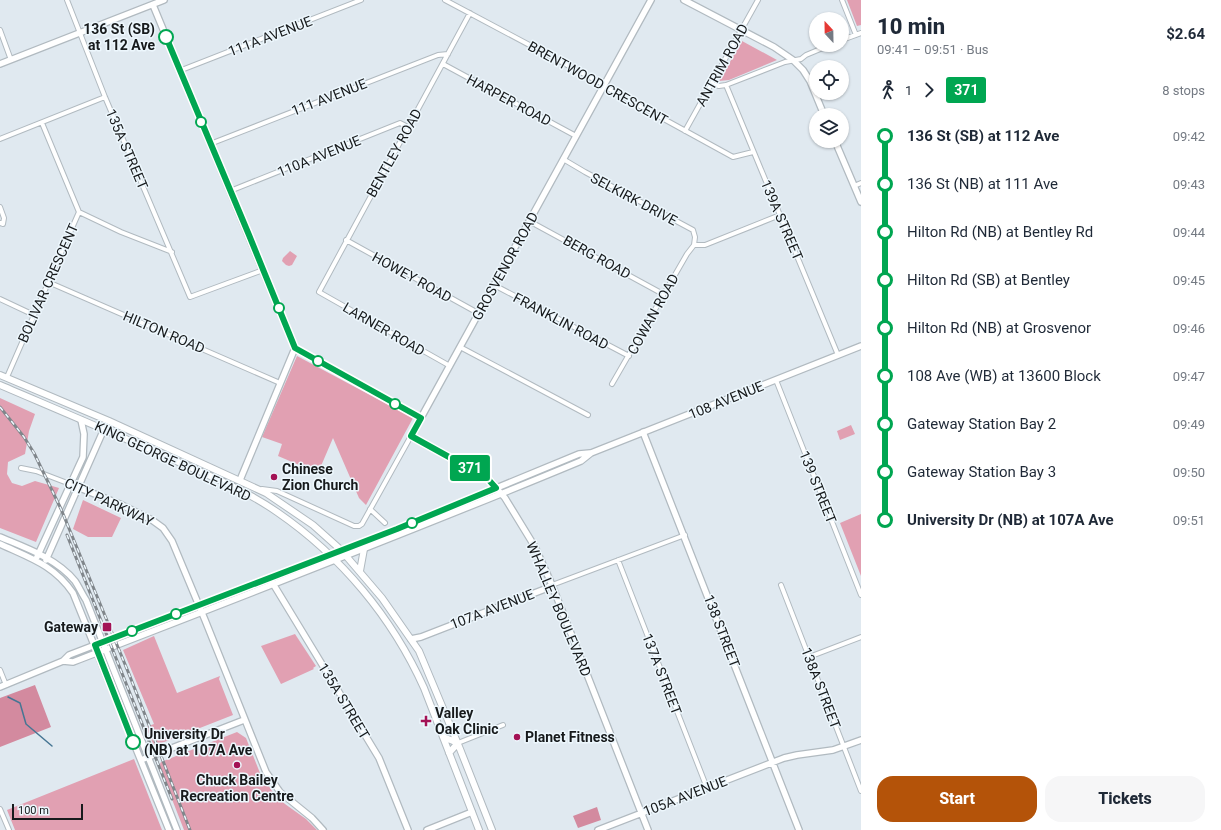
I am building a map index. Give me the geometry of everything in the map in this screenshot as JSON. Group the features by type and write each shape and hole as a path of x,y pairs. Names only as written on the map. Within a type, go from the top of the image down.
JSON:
{"main road":[{"name":"KING GEORGE BOULEVARD","path":"0,375 111,422 258,489 313,525 342,550 387,604 419,651 432,679 492,830"},
{"name":"KING GEORGE BOULEVARD","path":"0,385 104,429 234,487 276,511 331,554 365,592 407,653 424,688 479,830"},
{"path":"360,571 364,549"},
{"path":"443,737 458,743 449,753"}],"street":[{"name":"135A STREET","path":"67,0 105,97 172,252 190,298 263,270"},
{"path":"0,64 80,33 152,2 164,0"},
{"name":"111A AVENUE","path":"180,71 361,0"},
{"name":"BRENTWOOD CRESCENT","path":"445,0 733,157 753,152"},
{"name":"GROSVENOR ROAD","path":"354,526 359,526 362,524 651,0"},
{"path":"684,0 774,47 793,60 803,70 810,81 821,108"},
{"name":"ANTRIM ROAD","path":"685,130 758,0"},
{"path":"842,0 856,35"},
{"path":"152,2 295,348 421,418"},
{"name":"BENTLEY ROAD","path":"319,292 470,13"},
{"path":"0,30 12,60"},
{"path":"849,38 861,33"},
{"path":"711,84 719,86 726,85 785,62 801,59 813,52"},
{"name":"111 AVENUE","path":"210,144 438,55 448,54"},
{"name":"HARPER ROAD","path":"443,64 576,136"},
{"name":"139A STREET","path":"726,85 838,355"},
{"path":"0,139 105,97"},
{"name":"BOLIVAR CRESCENT","path":"7,377 79,212 42,123"},
{"name":"110A AVENUE","path":"230,191 400,123 408,127"},
{"path":"838,148 861,202"},
{"name":"SELKIRK DRIVE","path":"563,159 584,172 693,230 695,237 694,245"},
{"path":"854,186 861,183"},
{"path":"0,207 4,218 1,224"},
{"path":"79,212 121,232 172,252"},
{"path":"694,245 705,245 780,215"},
{"name":"BERG ROAD","path":"529,221 664,294"},
{"name":"HOWEY ROAD","path":"346,240 478,313"},
{"name":"COWAN ROAD","path":"612,384 687,254 694,245"},
{"name":"HILTON ROAD","path":"48,282 280,383"},
{"name":"FRANKLIN ROAD","path":"494,285 629,356"},
{"name":"LARNER ROAD","path":"319,292 450,366"},
{"path":"0,299 34,315"},
{"name":"108 AVENUE","path":"0,687 63,662 73,662 105,650 364,549 581,461 591,453 861,346"},
{"path":"460,347 588,415"},
{"path":"240,480 295,348"},
{"name":"139 STREET","path":"776,380 861,595"},
{"path":"36,560 83,458 84,434 81,420"},
{"path":"45,564 104,429"},
{"name":"138 STREET","path":"643,432 685,535 799,830"},
{"name":"WHALLEY BOULEVARD","path":"411,436 487,478 502,494 535,547 552,585 648,830"},
{"name":"108 AVENUE","path":"63,662 70,655 102,642 397,529 578,454 591,453"},
{"name":"CITY PARKWAY","path":"21,468 36,471 78,487 132,510 152,520 163,528 172,541 202,612 263,767 275,787 312,818 323,830"},
{"name":"KING GEORGE BOULEVARD","path":"258,489 277,491 354,526"},
{"path":"370,509 385,523"},
{"name":"107A AVENUE","path":"411,639 421,637 552,585 685,535"},
{"path":"0,537 47,558 65,571 75,582 86,600 177,830"},
{"path":"0,544 45,564 62,579 73,593 169,830"},
{"name":"137A STREET","path":"618,560 707,788"},
{"name":"135A STREET","path":"270,578 379,758 408,830"},
{"name":"138A STREET","path":"781,585 861,791"},
{"path":"809,657 861,637"},
{"path":"0,670 6,685"},
{"path":"140,760 244,720"},
{"path":"458,743 503,725"},
{"name":"105A AVENUE","path":"598,830 773,762 797,754 825,752 861,740"},
{"path":"0,809 9,830"},
{"path":"427,830 472,812"}],"shaded area":[{"path":"847,0 861,0 861,25 857,26"},
{"path":"742,41 777,60 729,80 719,81"},
{"path":"290,251 297,256 292,265 289,266 282,261"},
{"path":"297,356 413,418 366,505 359,498 333,438 318,473 278,456 282,444 262,437"},
{"path":"0,398 35,414 29,431 25,454 8,462 7,474 12,483 22,486 35,481 59,488 36,542 0,528"},
{"path":"851,425 855,434 840,440 837,431"},
{"path":"83,500 121,518 112,537 88,537 73,529"},
{"path":"861,514 861,576 840,523"},
{"path":"295,634 316,666 313,668 314,669 281,684 261,646"},
{"path":"154,636 177,693 220,676 219,679 233,715 154,746 146,727 154,724 123,650"},
{"path":"35,685 51,727 0,747 0,698"},
{"path":"237,732 246,738 260,773 274,794 306,819 317,830 184,830 159,766 161,762"},
{"path":"134,759 162,830 15,830 7,810"},
{"path":"597,807 601,820 578,828 573,816"}],"waterway":[{"path":"8,697 20,703 26,724 52,746"}],"railway":[{"path":"0,407 24,437 34,453 61,509 129,674 190,830"},
{"path":"67,535 172,799"}],"bus line":[{"name":"371","path":"133,742 95,645 397,529 496,488 487,478 411,436 421,418 295,348 286,323 166,37"}],"place":[{"name":"136 St (SB) at 112 Ave","path":"166,37"},
{"name":"Chinese Zion Church","path":"274,477"},
{"name":"Gateway","path":"107,627"},
{"name":"Valley Oak Clinic","path":"426,721"},
{"name":"Planet Fitness","path":"517,737"},
{"name":"University Dr (NB) at 107A Ave","path":"133,742"},
{"name":"Chuck Bailey Recreation Centre","path":"237,765"}]}
